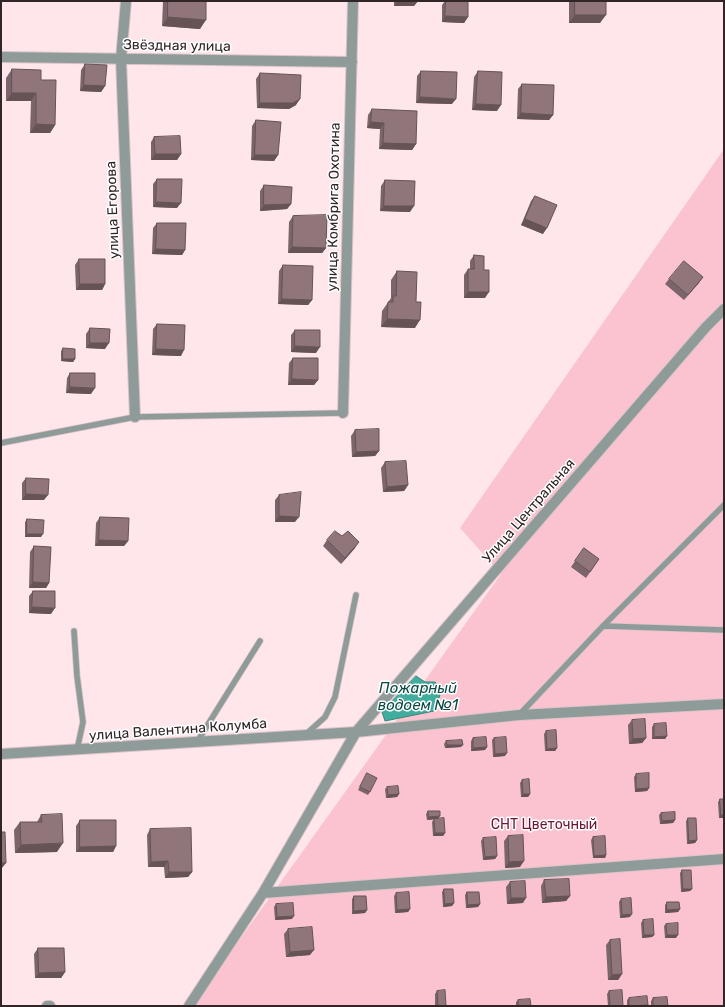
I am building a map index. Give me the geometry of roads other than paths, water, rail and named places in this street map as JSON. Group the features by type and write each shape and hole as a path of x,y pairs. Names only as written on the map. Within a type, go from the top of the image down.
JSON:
{"street":[{"name":"улица Егорова","path":"126,1 121,59 135,417"},
{"name":"улица Комбрига Охотина","path":"343,413 353,1"},
{"name":"Звёздная улица","path":"1,57 352,62"},
{"name":"Улица Центральная","path":"189,1006 263,893 356,732 706,327 724,309"},
{"name":"улица Валентина Колумба","path":"1,754 356,732 519,715 724,704"},
{"path":"263,893 724,859"}],"lane":[{"path":"1,443 135,417 343,413"},
{"path":"519,715 603,626 724,505"},
{"path":"304,735 325,717 335,697 356,595"},
{"path":"603,626 724,630"},
{"path":"74,631 77,676 83,722 77,750"},
{"path":"197,742 260,641"}],"water":[{"name":"Пожарный водоем №1","path":"416,676 425,682 435,682 438,685 435,689 440,695 434,711 385,721 382,712"}],"park label":[{"name":"СНТ Цветочный","path":"544,825"}]}
